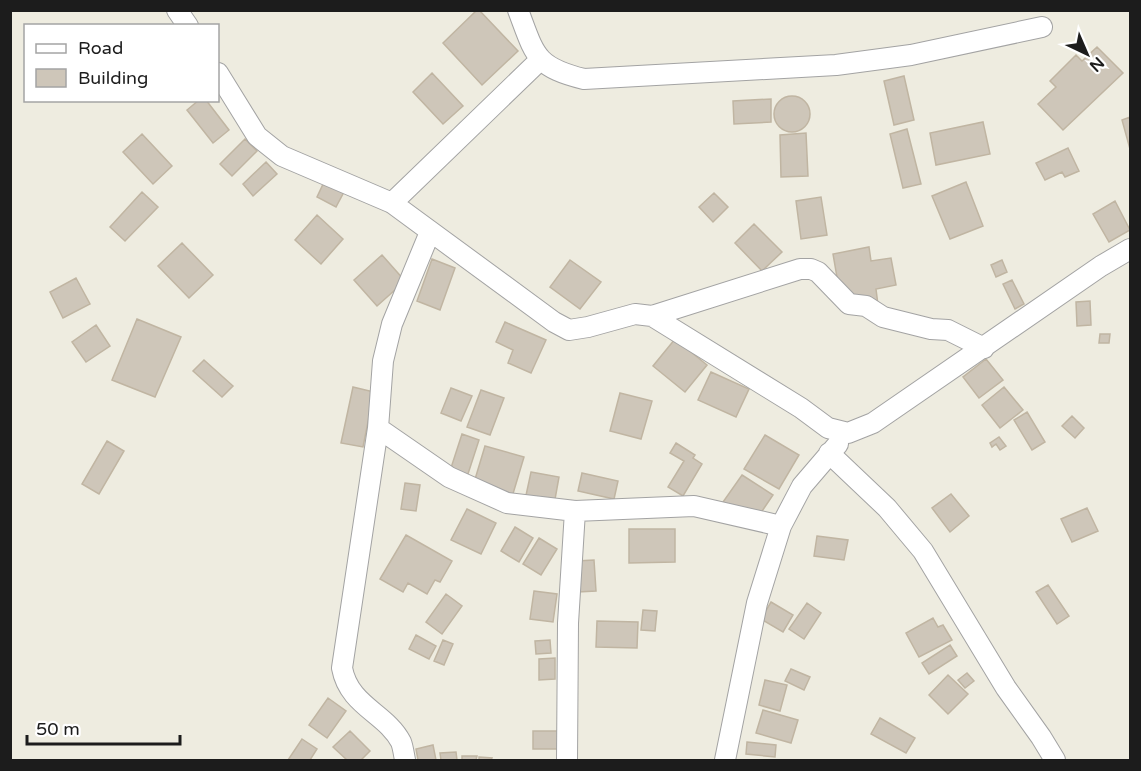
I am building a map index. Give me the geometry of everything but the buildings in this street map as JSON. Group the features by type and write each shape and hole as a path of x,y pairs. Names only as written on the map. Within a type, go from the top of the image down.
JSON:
{"street":[{"path":"177,10 187,24"},
{"path":"518,10 540,60 558,72 584,79 836,65 911,55 1042,27"},
{"path":"392,203 540,60"},
{"path":"219,75 257,136 282,156 392,203 554,322 569,330 635,314 652,316 800,269 811,269 818,272 849,304 866,306 883,317 931,329 948,330 984,348"},
{"path":"405,760 401,742 354,695 344,681 342,668 378,428 382,361 392,324 430,232"},
{"path":"725,760 757,603 781,526 802,486 848,433 873,423 1101,266 1131,249"},
{"path":"652,316 801,408 828,428 848,433"},
{"path":"378,428 449,477 507,503 575,510 694,506 781,526"},
{"path":"829,453 887,508 923,551 1006,688 1055,760"},
{"path":"575,510 568,623 567,760 579,760"}]}
